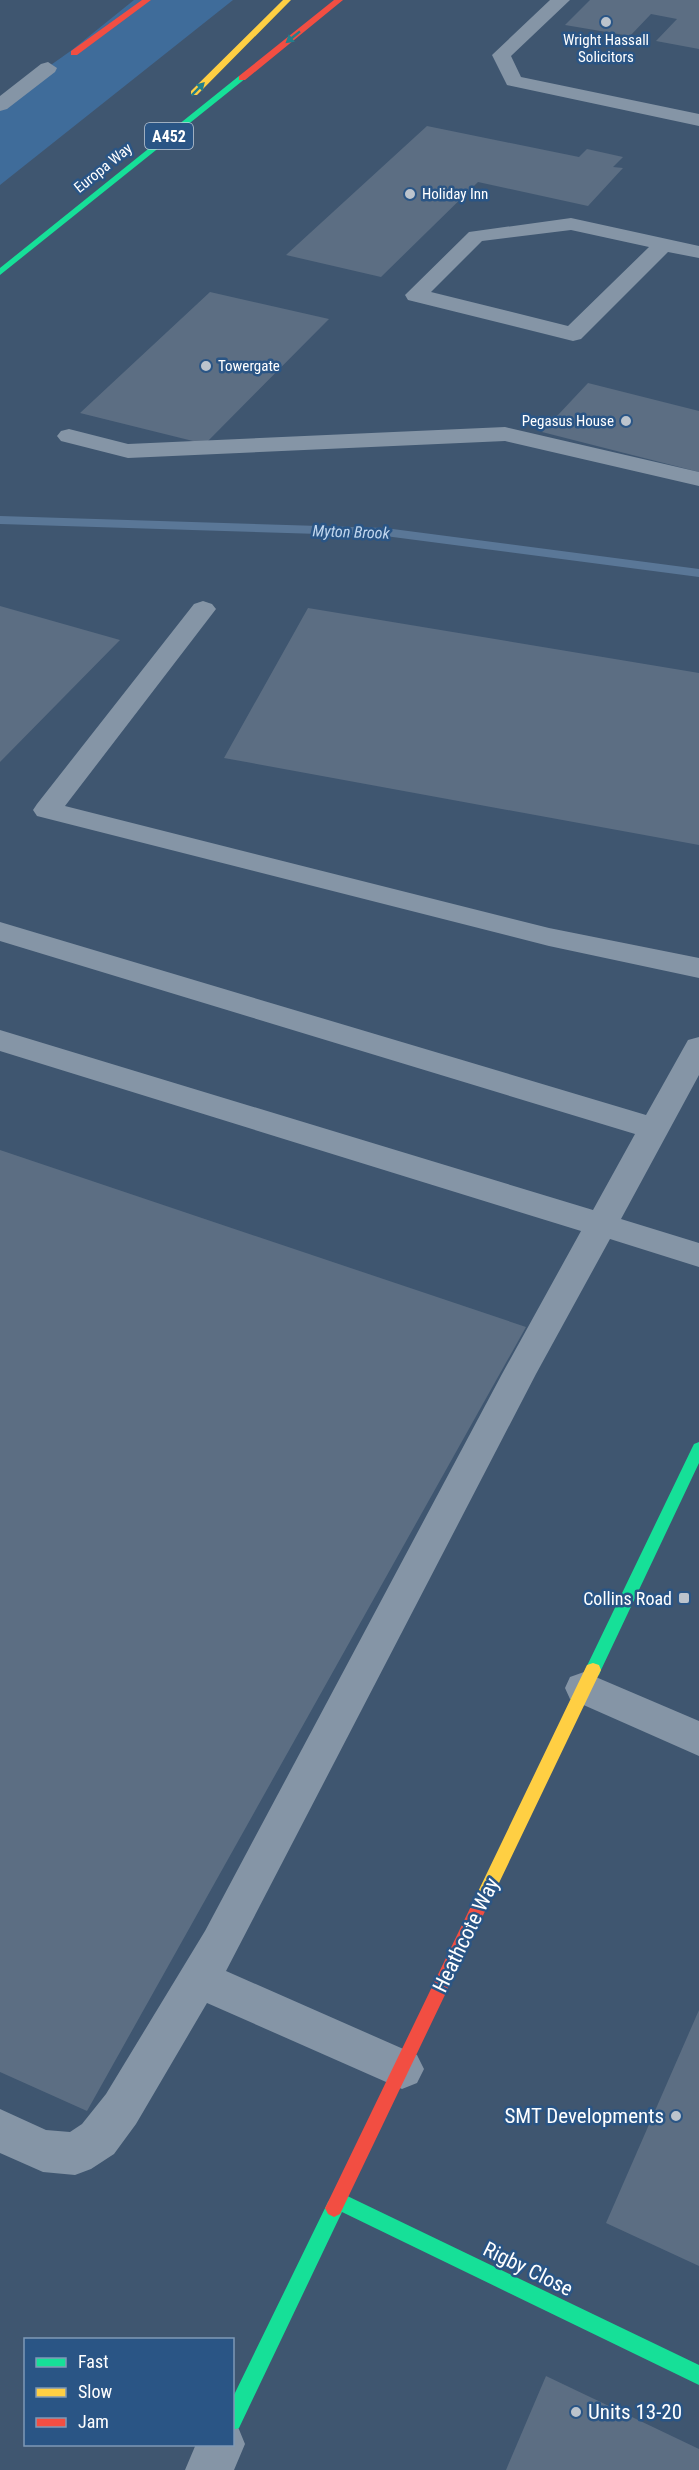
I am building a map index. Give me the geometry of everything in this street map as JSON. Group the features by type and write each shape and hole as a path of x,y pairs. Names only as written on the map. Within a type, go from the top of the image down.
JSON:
{"main road":[{"path":"74,53 147,0"},
{"name":"A452","path":"186,101 287,0"},
{"name":"Europa Way","path":"0,271 339,0"},
{"name":"Europa Way","path":"0,271 169,117"},
{"name":"Heathcote Way","path":"234,2417 699,1448"},
{"name":"Rigby Close","path":"339,2201 699,2375"}],"street":[{"path":"561,0 501,55 514,81 699,120"},
{"path":"0,105 48,68"},
{"path":"664,244 573,334 416,295 476,236 571,224 664,244 699,252"},
{"path":"69,436 128,451 505,434 699,479"},
{"path":"203,609 47,810 549,938 699,969"},
{"path":"0,931 654,1128"},
{"path":"0,1040 599,1227 699,1256"},
{"path":"0,2130 43,2151 75,2154 98,2139 121,2109 220,1944 519,1374 699,1047"},
{"path":"584,1688 699,1739"},
{"path":"198,1979 402,2069"},
{"path":"208,2470 220,2446"}],"shaded area":[{"path":"134,0 233,0 0,185 0,101 72,50"}],"building":[{"name":"Wright Hassall Solicitors","path":"590,0 699,0 699,49 656,41 677,19 651,14 630,36 565,25"},
{"name":"Holiday Inn","path":"427,126 579,157 587,149 623,157 613,167 623,168 588,206 478,182 381,277 286,255"},
{"name":"Towergate","path":"210,292 329,319 205,444 80,413"},
{"name":"Pegasus House","path":"588,383 699,411 699,472 542,432"},
{"path":"0,606 120,640 0,762"},
{"path":"308,608 699,673 699,845 224,758"},
{"path":"0,1150 526,1327 87,2111 0,2072"},
{"name":"SMT Developments","path":"699,2010 699,2266 606,2223"},
{"name":"Units 13-20","path":"546,2376 699,2449 699,2470 506,2470"}],"waterway":[{"name":"Myton Brook","path":"0,520 385,532 699,573"}],"traffic: fast":[{"path":"0,272 242,78"},
{"path":"593,1670 699,1448"},
{"path":"339,2201 699,2375"},
{"path":"234,2417 334,2208"}],"traffic: slow":[{"path":"194,93 287,0"},
{"path":"480,1905 593,1670"}],"traffic: jam":[{"path":"74,53 147,0"},
{"path":"242,78 339,0"},
{"path":"334,2208 480,1905"}],"place":[{"name":"Wright Hassall Solicitors","path":"606,22"},
{"name":"Holiday Inn","path":"410,194"},
{"name":"Towergate","path":"206,366"},
{"name":"Pegasus House","path":"626,421"},
{"name":"Collins Road","path":"684,1598"},
{"name":"SMT Developments","path":"676,2116"},
{"name":"Units 13-20","path":"576,2412"}]}
